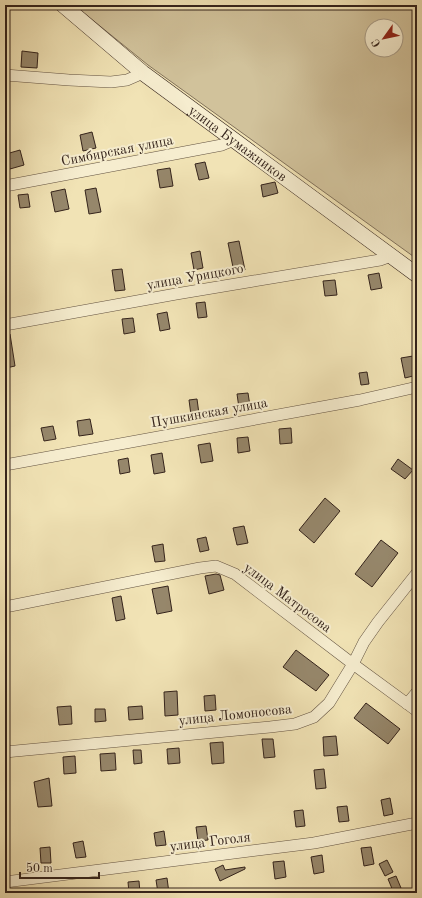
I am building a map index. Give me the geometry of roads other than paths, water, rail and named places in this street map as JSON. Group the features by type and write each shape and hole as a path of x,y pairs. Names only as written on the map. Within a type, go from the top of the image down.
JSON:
{"street":[{"name":"улица Бумажников","path":"63,5 144,73 417,275"},
{"path":"5,75 111,82 127,80 144,73"},
{"name":"Симбирская улица","path":"5,186 222,145 234,140"},
{"name":"улица Урицкого","path":"5,325 176,294 380,260 391,256"},
{"name":"Пушкинская улица","path":"5,465 352,401 417,387"},
{"name":"улица Матросова","path":"5,608 216,566 235,574 417,711"},
{"name":"улица Ломоносова","path":"5,752 296,724 314,717 330,703 364,642 417,573"},
{"path":"407,704 417,692"},
{"name":"улица Гоголя","path":"5,882 314,843 417,823"}]}
